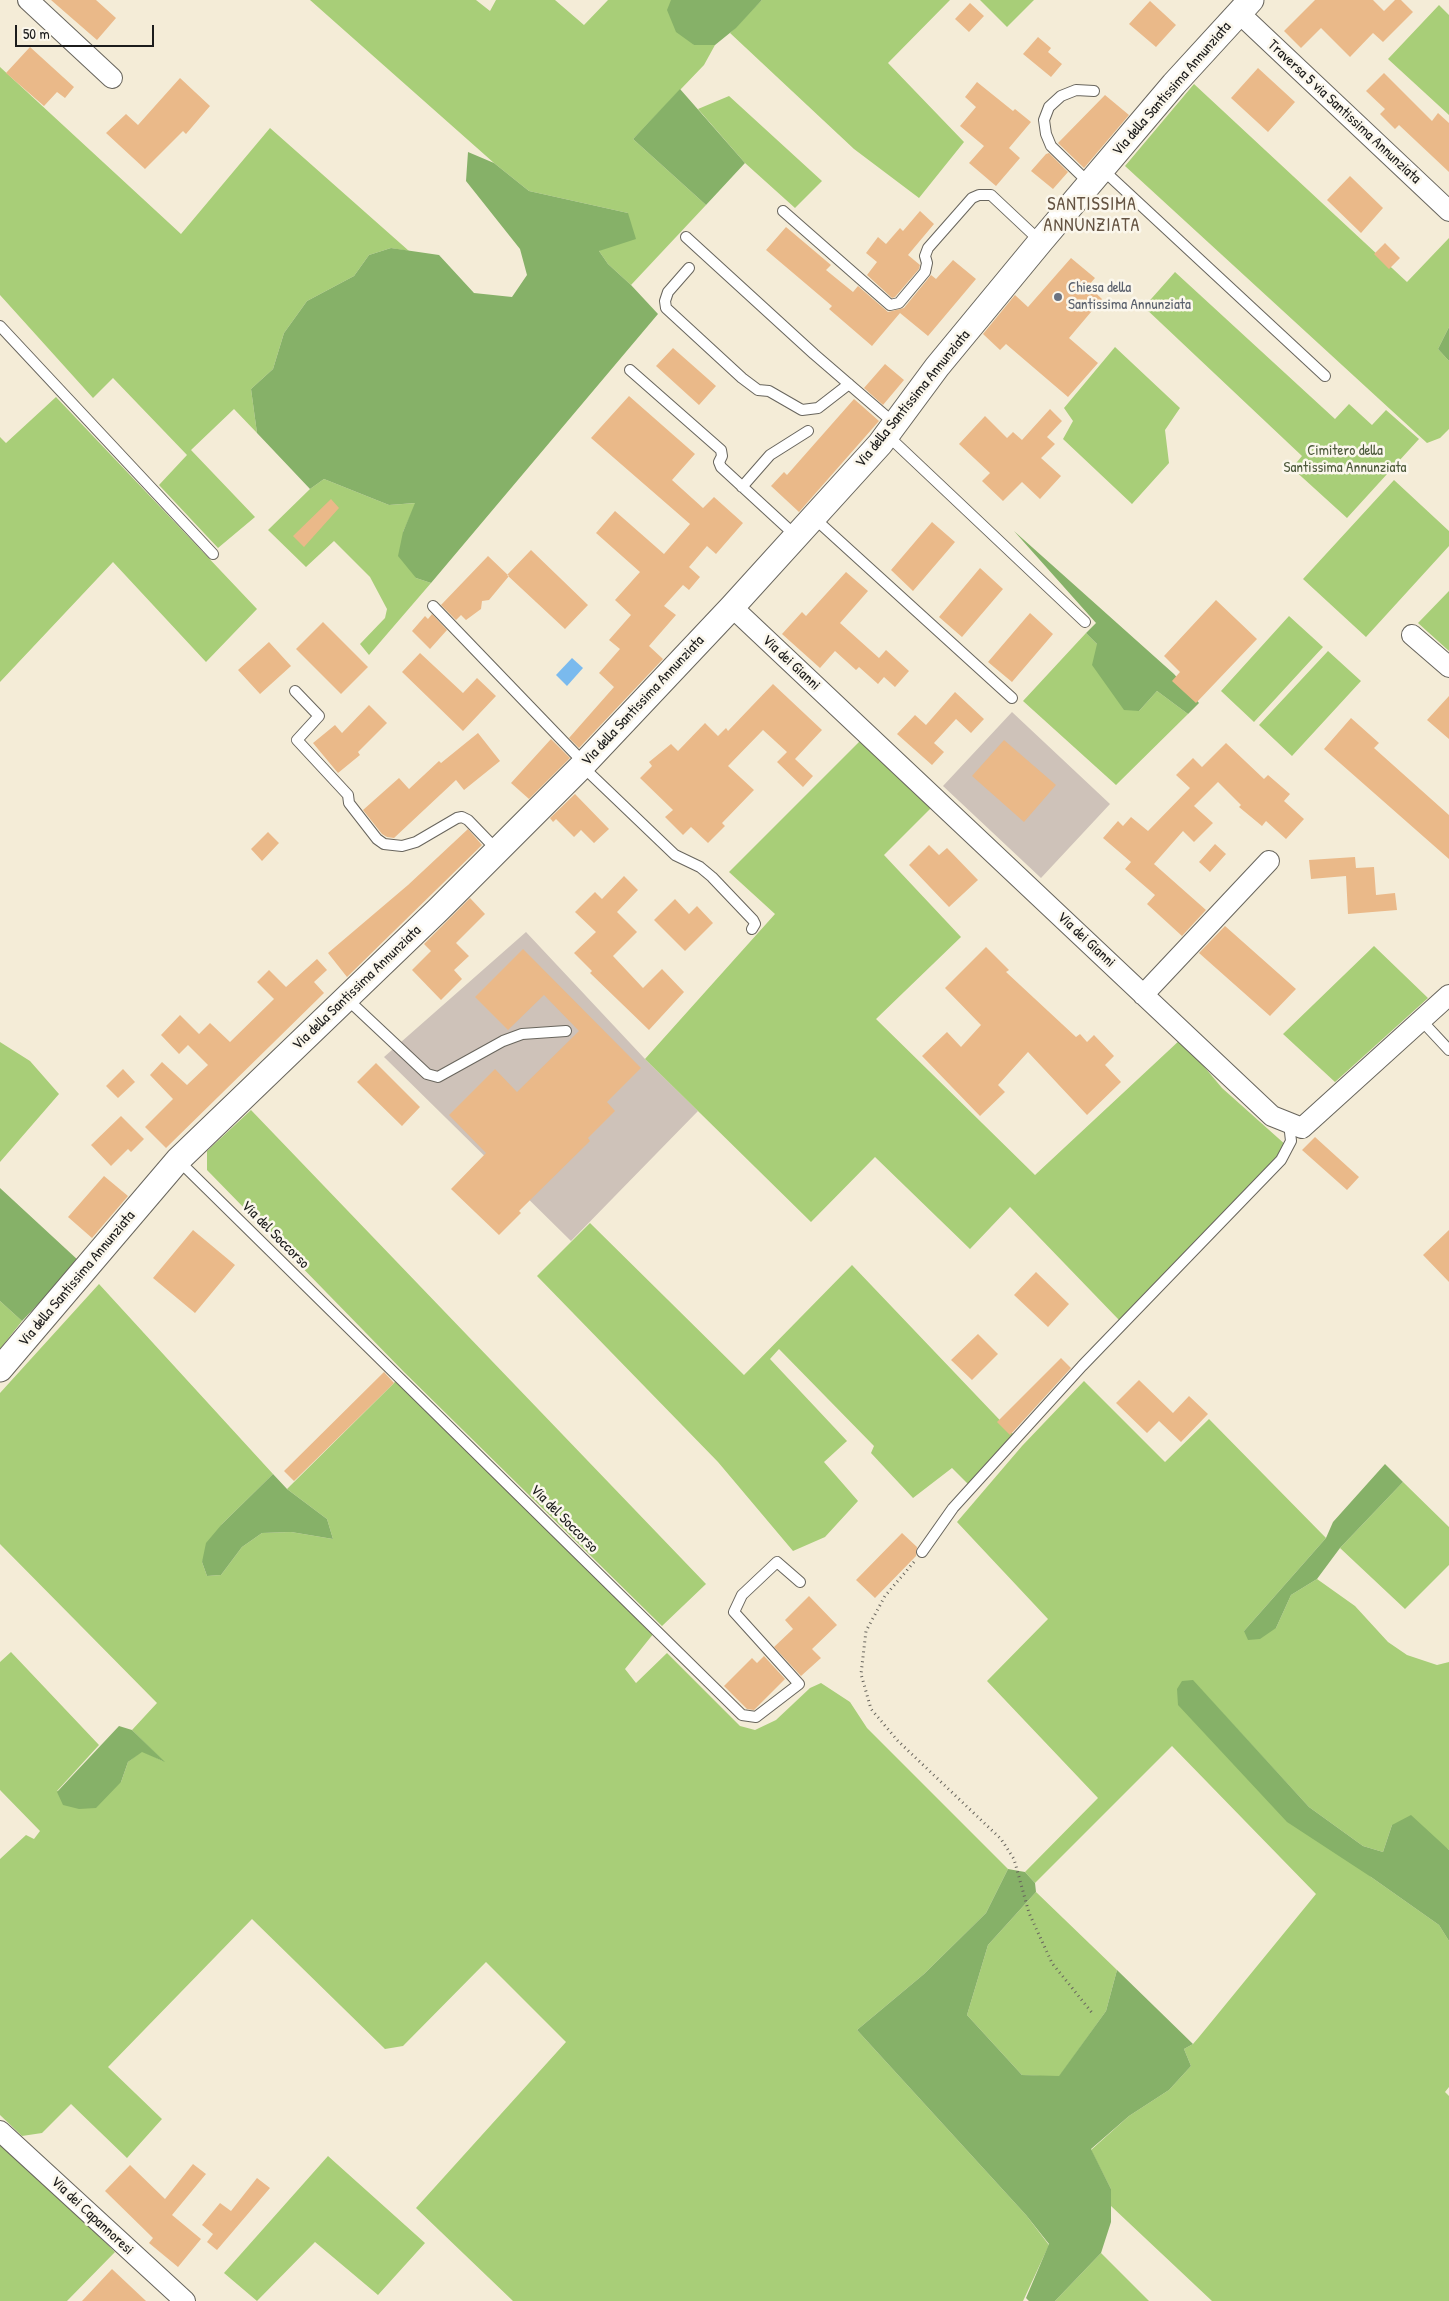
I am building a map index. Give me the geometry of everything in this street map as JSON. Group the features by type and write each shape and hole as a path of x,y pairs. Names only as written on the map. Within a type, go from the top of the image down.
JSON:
{"street":[{"path":"28,0 112,78"},
{"name":"Via della Santissima Annunziata","path":"0,1369 178,1160 438,910 583,765 732,607 891,429 937,367 1041,241 1245,6"},
{"name":"Traversa 5 via Santissima Annunziata","path":"1245,6 1449,211"},
{"name":"Via dei Gianni","path":"732,607 1272,1116 1289,1123"},
{"path":"1412,635 1449,668"},
{"path":"1144,995 1269,860"},
{"path":"1289,1123 1302,1128 1449,995"},
{"name":"Via dei Capannoresi","path":"0,2130 185,2301"}],"lane":[{"path":"1094,91 1076,90 1061,96 1050,107 1044,120 1050,146 1096,176 1325,376"},
{"path":"783,211 890,305 899,303 925,272 927,263 925,256 928,248 972,198 980,195 991,195 1041,241"},
{"path":"686,237 849,384 891,429 1085,622"},
{"path":"689,268 668,292 664,301 666,308 742,378 758,390 769,391 802,410 818,408 849,384"},
{"path":"0,326 213,554"},
{"path":"630,370 721,450 722,456 719,462 721,467 796,536"},
{"path":"742,487 770,455 808,431"},
{"path":"813,517 1012,698"},
{"path":"433,606 583,765 675,855 700,867 712,877 753,920 755,924 752,929"},
{"path":"295,691 319,716 297,740 348,795 349,803 376,839 384,844 402,846 416,842 456,818 462,817 468,820 497,850"},
{"path":"346,998 427,1074 438,1077 503,1041 522,1034 566,1031"},
{"path":"1421,1020 1449,1050"},
{"path":"922,1552 953,1508 1082,1366 1281,1160 1291,1141 1289,1123"},
{"name":"Via del Soccorso","path":"178,1160 742,1715 756,1717 798,1684 734,1612 742,1595 777,1562 800,1582"}],"path":[{"path":"922,1552 885,1596 866,1630 861,1674 871,1709 898,1741 1002,1839 1014,1859 1029,1913 1052,1963 1093,2014"}],"shaded area":[{"path":"1012,712 1110,804 1041,878 943,786"},
{"path":"526,932 645,1059 698,1111 571,1241 384,1057"}],"green space":[{"path":"310,0 476,0 490,11 496,0 555,0 584,25 608,0 671,0 694,45 715,45 704,65 633,139 706,205 631,285 608,264 599,251 628,213 529,191 494,163"},
{"path":"671,0 762,0 736,28 715,45 694,45 676,32 667,10"},
{"path":"762,0 950,0 888,63 964,142 919,198 854,149 730,33"},
{"path":"980,0 1034,0 1007,27"},
{"path":"1439,5 1449,15 1449,115 1388,59"},
{"path":"0,67 181,234 270,128 409,251 391,248 369,255 354,276 307,301 284,333 273,369 251,389 257,433 234,409 191,450 255,517 218,548 159,485 187,455 113,378 93,398 0,295"},
{"path":"1194,84 1407,282 1449,238 1449,327 1438,349 1449,361 1449,429 1440,438 1427,443 1125,166"},
{"path":"680,89 745,163 706,205 633,139"},
{"path":"729,96 822,181 795,208 745,163 698,109"},
{"path":"468,152 494,163 529,191 628,213 636,239 599,251 608,264 658,314 431,583 416,578 398,556 403,532 415,503 389,505 324,479 310,489 257,433 251,389 273,369 284,333 307,301 354,276 369,255 391,248 439,255 474,293 512,297 527,275 520,249 466,181"},
{"name":"Cimitero della Santissima Annunziata","path":"1175,272 1335,419 1349,404 1372,425 1386,410 1419,439 1347,518 1292,468 1302,456 1144,307"},
{"path":"1449,327 1449,361 1438,349"},
{"path":"1115,347 1180,408 1165,430 1169,463 1132,504 1063,439 1073,421 1064,408"},
{"path":"56,397 257,609 206,662 113,562 0,682 0,437 6,443"},
{"path":"324,479 389,505 416,503 403,532 416,578 431,583 369,655 360,644 385,618 387,609 370,577 334,541 306,567 268,530 310,489"},
{"path":"1394,480 1449,531 1449,546 1366,637 1303,579"},
{"path":"1014,531 1174,674 1199,703 1188,714 1157,691 1139,711 1124,710 1092,665 1097,644 1086,633 1096,623"},
{"path":"1449,591 1449,651 1418,623"},
{"path":"1289,616 1323,647 1254,722 1221,691"},
{"path":"1086,633 1097,644 1139,711 1157,691 1188,714 1116,785 1023,701"},
{"path":"1328,651 1361,681 1292,756 1259,725"},
{"path":"863,738 934,805 884,855 961,937 876,1019 1035,1175 1181,1039 1222,1088 1287,1146 1119,1320 1010,1207 970,1249 875,1157 811,1222 645,1059 775,914 729,872"},
{"path":"1374,946 1428,998 1335,1082 1283,1034"},
{"path":"0,1042 30,1061 59,1094 0,1162"},
{"path":"251,1110 706,1584 662,1626 404,1372 207,1170 207,1151"},
{"path":"0,1188 79,1261 22,1321 0,1301"},
{"path":"590,1223 744,1375 852,1265 1015,1436 970,1486 952,1468 913,1498 871,1453 874,1446 779,1349 770,1359 847,1441 824,1462 858,1501 825,1537 793,1551 718,1462 537,1276"},
{"path":"99,1284 273,1474 222,1524 202,1562 207,1576 221,1575 242,1547 262,1533 291,1532 333,1539 327,1519 287,1489 398,1379 654,1633 625,1669 636,1683 667,1653 740,1726 755,1730 776,1720 810,1688 821,1683 850,1702 867,1728 1008,1869 986,1913 924,1974 857,2030 1026,2215 1049,2245 1023,2301 513,2301 416,2208 566,2042 486,1962 403,2046 385,2049 252,1919 108,2067 162,2119 127,2158 71,2104 42,2133 22,2136 0,2115 0,1859 26,1835 34,1839 40,1831 0,1790 0,1662 11,1652 99,1745 57,1791 121,1782 128,1762 142,1751 163,1761 132,1730 157,1703 0,1544 0,1393"},
{"path":"0,1301 22,1321 0,1349"},
{"path":"1084,1381 1165,1462 1209,1419 1326,1538 1244,1631 1276,1628 1291,1595 1317,1579 1355,1606 1388,1642 1407,1655 1437,1665 1449,1662 1449,1850 1438,1842 1392,1825 1383,1852 1363,1846 1309,1807 1193,1681 1371,1877 1439,1925 1449,1941 1449,2087 1445,2092 1449,2096 1449,2301 1212,2301 1111,2206 1111,2189 1091,2150 1129,2116 1169,2090 1191,2066 1184,2049 1193,2044 1199,2037 1316,1894 1172,1746 1035,1883 1025,1872 1098,1798 987,1681 1048,1619 957,1522 1022,1446"},
{"path":"1385,1464 1403,1482 1340,1548 1317,1579 1291,1595 1276,1628 1260,1639 1248,1640 1244,1631 1326,1538 1333,1522"},
{"path":"273,1474 287,1489 327,1519 333,1539 291,1532 262,1533 242,1547 221,1575 207,1576 202,1562 206,1543 222,1524"},
{"path":"1403,1482 1449,1527 1449,1565 1405,1609 1340,1548"},
{"path":"1193,1680 1309,1807 1363,1846 1383,1852 1392,1825 1411,1815 1449,1850 1449,1941 1439,1925 1371,1877 1287,1822 1178,1705 1177,1689 1182,1681"},
{"path":"119,1726 132,1730 165,1762 142,1752 128,1762 121,1782 96,1808 79,1809 63,1805 57,1792"},
{"path":"1008,1869 1025,1872 1035,1883 1036,1892 988,1945 967,2015 1022,2075 1059,2076 1106,2011 1117,1970 1193,2044 1184,2049 1191,2066 1169,2090 1129,2116 1091,2149 1111,2189 1111,2222 1101,2253 1055,2301 1029,2301 1026,2298 1049,2244 1026,2215 857,2030 924,1974 986,1913"},
{"path":"1036,1892 1117,1970 1106,2011 1059,2077 1022,2075 967,2015 988,1945"},
{"path":"0,2144 115,2252 67,2301 0,2301"},
{"path":"328,2156 425,2243 378,2295 315,2242 257,2301 224,2273"},
{"path":"1101,2253 1149,2301 1055,2301"}],"water":[{"path":"572,658 583,668 567,686 556,675"}],"building":[{"path":"51,0 96,0 116,18 97,40"},
{"path":"1315,0 1373,0 1384,11 1395,0 1401,0 1413,12 1383,42 1373,33 1350,57 1321,28 1301,48 1284,31"},
{"path":"1150,1 1176,25 1156,47 1129,24"},
{"path":"970,3 984,16 969,32 955,19"},
{"path":"1038,37 1051,48 1048,52 1062,64 1051,77 1023,54"},
{"path":"30,47 74,87 65,98 57,92 44,106 6,73"},
{"path":"1258,68 1295,102 1268,132 1231,98"},
{"path":"1384,73 1432,121 1438,113 1449,123 1449,172 1399,125 1395,129 1380,114 1385,109 1366,91"},
{"path":"180,78 210,106 186,134 183,131 145,169 106,133 126,114 138,125"},
{"path":"977,82 1013,111 1015,109 1031,122 1009,148 1020,158 996,186 969,163 984,146 960,126 976,107 965,97"},
{"path":"1105,95 1129,115 1084,168 1058,143"},
{"path":"1049,153 1068,172 1053,189 1031,171"},
{"path":"1350,176 1383,208 1361,233 1327,200"},
{"path":"920,211 934,224 908,255 920,265 919,269 895,297 892,298 867,275 877,262 866,253 878,237 886,244 900,228 903,231"},
{"path":"786,227 831,265 826,270 853,292 858,286 888,312 904,308 931,275 936,279 953,260 976,279 928,336 900,313 872,346 829,309 832,306 766,250"},
{"path":"1385,243 1400,258 1389,269 1374,254"},
{"path":"1071,258 1095,278 1088,286 1102,299 1069,338 1098,363 1068,397 1006,344 1000,350 983,334 1015,295 1028,307"},
{"path":"673,348 716,386 699,405 656,366"},
{"path":"885,364 904,380 883,405 864,388"},
{"path":"629,396 695,454 672,480 703,508 714,497 743,523 716,554 707,546 689,567 700,577 689,590 683,585 664,606 676,615 649,646 663,659 579,748 569,738 614,687 599,673 620,649 609,640 631,615 615,600 640,572 596,533 615,511 664,554 690,524 591,438"},
{"path":"854,399 879,421 799,512 771,486 784,472 787,475"},
{"path":"1050,409 1062,421 1047,437 1055,444 1041,458 1061,476 1040,499 1022,482 1003,501 982,481 990,473 959,444 985,416 1007,438 1013,432 1022,440"},
{"path":"331,499 339,508 304,547 293,536"},
{"path":"932,522 955,542 913,591 891,570"},
{"path":"531,550 588,605 565,629 507,575"},
{"path":"488,556 509,576 489,600 482,601 481,609 466,620 461,615 456,620 441,605"},
{"path":"980,568 1003,589 962,637 939,617"},
{"path":"846,572 868,591 840,623 879,658 886,650 909,671 895,687 884,677 878,684 859,667 856,670 835,651 820,668 782,634 802,612 806,616"},
{"path":"1216,600 1257,639 1196,703 1172,681 1180,672 1164,656"},
{"path":"1030,613 1053,634 1012,682 988,662"},
{"path":"432,614 447,630 430,649 412,631 425,616 428,619"},
{"path":"323,622 368,667 341,694 296,649"},
{"path":"269,642 291,666 260,694 238,670"},
{"path":"420,653 463,693 477,678 496,696 463,731 402,672"},
{"path":"773,684 822,730 795,759 813,776 803,787 777,762 787,752 763,730 728,766 754,790 722,823 725,826 708,843 691,827 683,835 665,817 673,810 640,778 652,766 649,762 671,744 678,751 705,723 718,736 726,728 728,731"},
{"path":"955,692 984,719 971,733 956,719 934,743 944,752 932,765 897,734 915,715 926,725"},
{"path":"1449,696 1449,739 1427,720"},
{"path":"369,705 387,723 358,752 360,755 338,773 313,743 335,725 342,733"},
{"path":"1351,718 1379,743 1374,748 1449,815 1449,859 1324,749"},
{"path":"478,733 500,761 464,790 456,780 394,838 382,834 363,810 399,778 409,789 439,761 441,763"},
{"path":"551,739 570,758 529,799 511,783"},
{"path":"1004,740 1056,785 1024,822 972,776"},
{"path":"1226,743 1264,779 1268,775 1290,794 1284,801 1304,819 1286,839 1266,821 1262,826 1239,807 1241,805 1218,782 1194,806 1213,823 1194,842 1183,831 1154,864 1206,910 1182,936 1147,904 1155,895 1125,869 1131,862 1103,838 1118,821 1123,826 1131,817 1148,831 1190,788 1176,775 1193,758 1202,767"},
{"path":"575,794 609,829 594,843 581,830 574,837 556,819 553,822 550,818"},
{"path":"468,829 482,845 347,977 328,953 408,885"},
{"path":"268,832 279,843 262,861 251,849"},
{"path":"1215,844 1226,854 1210,872 1199,862"},
{"path":"929,845 939,855 947,848 978,880 949,907 909,865"},
{"path":"1355,857 1356,868 1374,867 1376,895 1395,893 1397,910 1348,914 1346,876 1311,879 1309,860"},
{"path":"624,876 638,890 617,912 637,932 613,956 643,988 662,969 684,992 649,1030 590,973 592,971 574,953 596,932 575,912 595,892 602,899"},
{"path":"470,898 485,914 456,943 469,956 454,970 462,979 441,1000 412,970 431,951 424,944"},
{"path":"675,899 689,914 697,906 713,923 685,951 654,920"},
{"path":"1225,926 1296,989 1270,1016 1199,953"},
{"path":"986,947 1009,970 1006,972 1076,1037 1080,1034 1087,1042 1094,1035 1114,1056 1105,1065 1121,1082 1087,1115 1028,1052 998,1085 1005,1092 980,1116 922,1056 947,1032 961,1047 981,1025 945,988"},
{"path":"523,949 641,1068 607,1102 615,1111 588,1138 590,1141 519,1211 521,1213 499,1235 451,1189 486,1153 449,1115 495,1069 517,1092 579,1031 544,995 508,1030 475,997"},
{"path":"317,959 327,970 314,982 324,993 166,1148 145,1127 173,1099 150,1075 162,1062 187,1085 208,1065 188,1045 179,1054 161,1035 180,1015 199,1034 210,1023 230,1042 274,999 257,982 269,970 286,987"},
{"path":"376,1063 420,1107 402,1126 357,1082"},
{"path":"123,1069 135,1082 118,1098 106,1086"},
{"path":"121,1116 144,1139 131,1152 128,1149 111,1166 91,1145"},
{"path":"1315,1137 1359,1177 1347,1190 1302,1150"},
{"path":"104,1176 128,1196 92,1238 68,1217"},
{"path":"193,1230 235,1265 195,1313 153,1278"},
{"path":"1449,1230 1449,1282 1423,1255"},
{"path":"1036,1272 1069,1304 1048,1327 1014,1295"},
{"path":"978,1334 998,1354 972,1380 951,1360"},
{"path":"1061,1358 1071,1368 1010,1435 997,1422"},
{"path":"384,1372 394,1383 294,1481 284,1471"},
{"path":"1139,1380 1173,1413 1189,1396 1208,1414 1181,1442 1159,1421 1147,1433 1116,1403"},
{"path":"902,1533 917,1547 916,1556 875,1598 856,1580"},
{"path":"809,1596 837,1625 812,1649 821,1658 801,1676 774,1647 793,1629 785,1620"},
{"path":"764,1656 785,1679 754,1710 747,1709 724,1686 752,1658 757,1663"},
{"path":"193,2164 206,2174 172,2215 201,2239 178,2267 149,2243 153,2238 105,2191 130,2165 165,2199"},
{"path":"257,2178 270,2188 217,2250 207,2242 213,2234 202,2225 220,2203 231,2211"},
{"path":"112,2269 146,2301 82,2301"}],"place":[{"name":"Chiesa della Santissima Annunziata","path":"1058,297"}],"district":[{"name":"SANTISSIMA ANNUNZIATA","path":"1092,215"}]}
